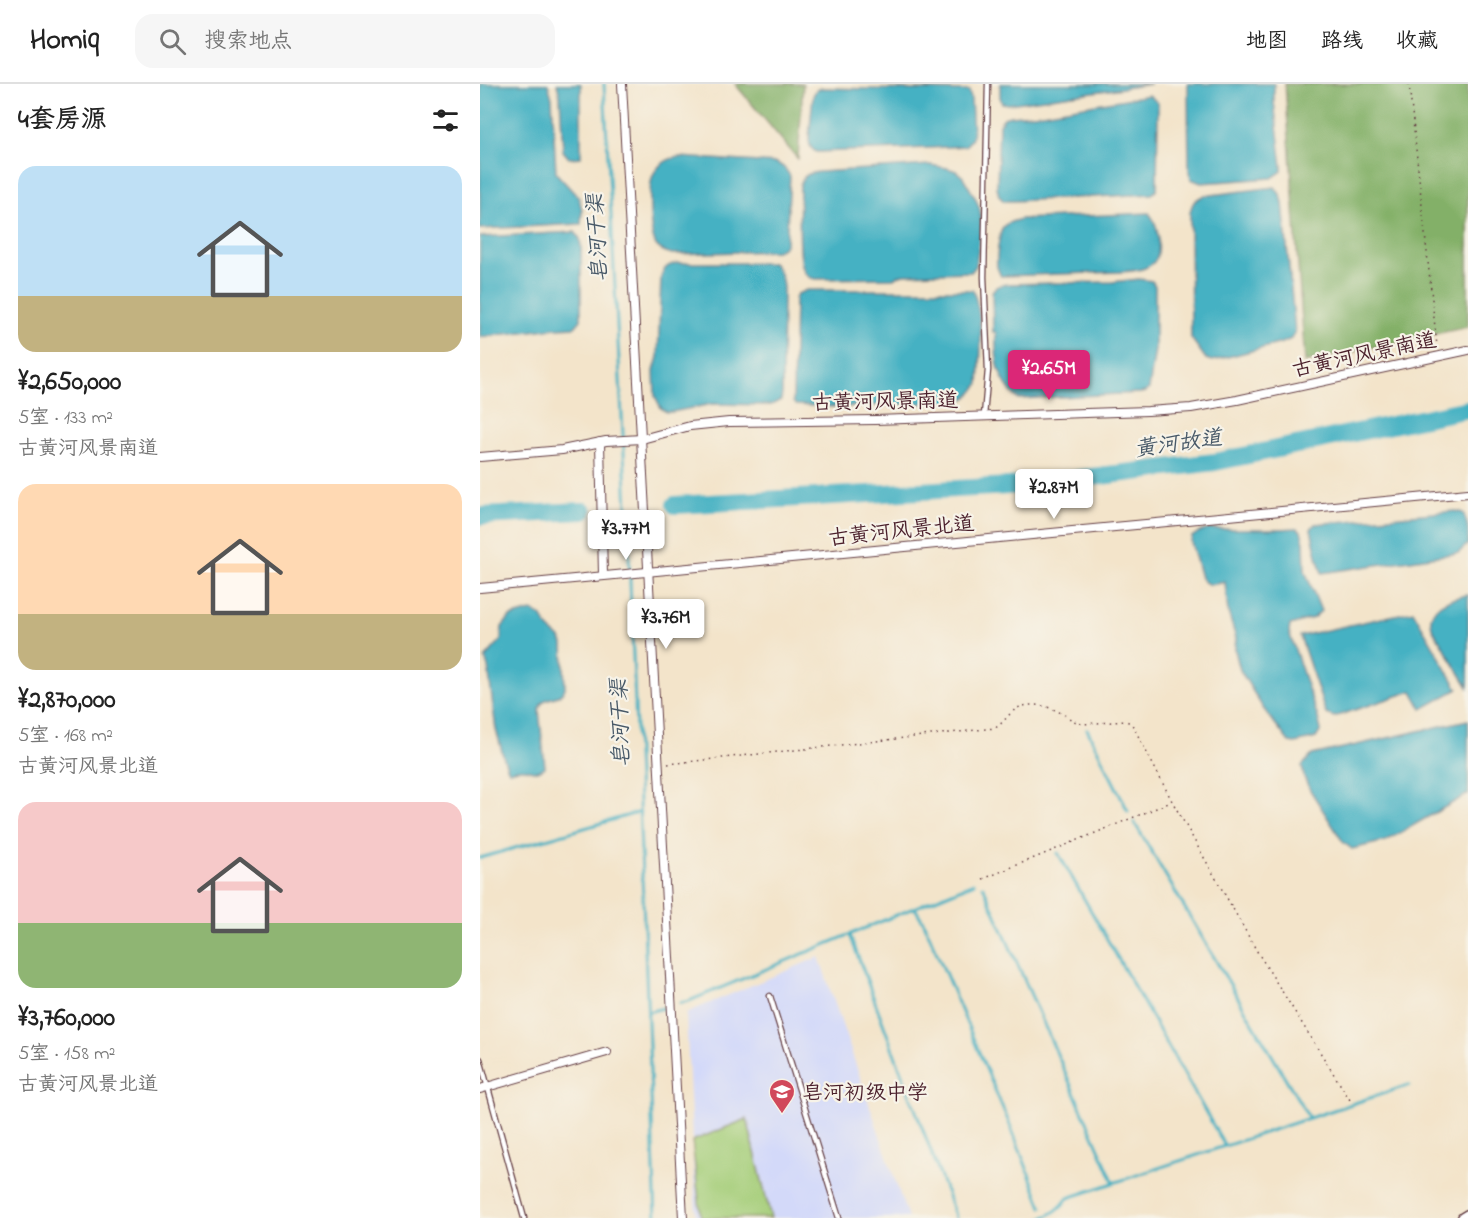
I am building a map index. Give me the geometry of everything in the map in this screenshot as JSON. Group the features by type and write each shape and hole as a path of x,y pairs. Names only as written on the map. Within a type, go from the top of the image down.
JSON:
{"street":[{"path":"622,84 642,439 645,573 683,1218"},
{"name":"古黄河风景南道","path":"480,457 542,453 600,442 642,439 690,426 729,422 1191,408 1238,400 1468,350"},
{"path":"600,442 607,575"},
{"name":"古黄河风景北道","path":"480,588 1468,493"},
{"path":"484,1088 607,1052"},
{"path":"1463,1218 1468,1215"}],"lane":[{"path":"984,416 988,370 984,277 988,84"},
{"path":"770,996 839,1218"},
{"path":"480,1059 484,1088 524,1218"}],"path":[{"path":"1409,84 1438,356"},
{"path":"658,765 995,728 1018,708 1025,705 1056,710 1082,724 1128,721 1258,953 1350,1100"},
{"path":"983,879 1172,801"}],"shaded area":[{"name":"皂河初级中学","path":"819,957 908,1218 696,1218 686,1013"}],"green space":[{"path":"735,84 803,84 798,159"},
{"path":"1285,84 1468,84 1468,327 1305,362"},
{"path":"747,1119 771,1218 701,1218 692,1141"}],"water":[{"path":"480,84 548,84 552,98 556,173 579,198 582,210 581,224 480,229"},
{"path":"557,84 581,84 581,157 569,158 563,151 560,96"},
{"path":"1000,84 1151,84 1008,104 1002,103"},
{"path":"1188,84 1274,84 1282,171 1272,178 1201,183 1191,179"},
{"path":"822,88 969,91 973,135 965,146 816,152 810,146 809,138 813,96 816,90"},
{"path":"1149,95 1158,103 1157,190 1152,194 1013,201 1004,201 999,196 997,187 999,124 1004,118"},
{"path":"679,157 776,163 784,168 790,176 786,243 783,248 776,251 672,254 659,249 654,239 651,221 651,181 655,171 661,165 667,160"},
{"path":"930,165 956,171 963,177 976,199 980,210 981,228 976,266 971,272 903,274 893,278 815,279 806,274 800,254 799,229 800,184 805,176 819,172"},
{"path":"1275,187 1283,203 1295,331 1291,339 1282,343 1212,361 1206,359 1191,338 1190,213 1192,207 1195,200 1203,196"},
{"path":"1149,213 1157,228 1158,251 1153,263 1143,269 1119,272 1001,276 997,267 1002,230 1011,222 1021,219"},
{"path":"575,232 580,239 581,248 581,320 575,327 480,337 480,237"},
{"path":"677,263 773,263 780,274 783,287 781,400 771,405 712,404 672,412 666,412 661,408 655,396 654,371 658,357 661,278 666,268"},
{"path":"1139,279 1152,281 1155,286 1155,349 1149,389 1140,393 1018,399 1006,384 997,360 996,332 993,332 992,292 995,288 1009,284 1112,282"},
{"path":"807,290 973,290 980,324 979,383 970,395 957,402 838,407 796,405 793,402 795,299 797,294"},
{"path":"1455,511 1463,513 1468,532 1468,544 1458,553 1322,573 1311,529 1315,524"},
{"path":"1297,528 1301,531 1304,542 1305,571 1321,611 1313,618 1290,625 1289,632 1321,730 1316,738 1295,743 1289,742 1263,708 1240,670 1235,650 1236,638 1228,612 1225,582 1206,583 1201,578 1191,542 1192,537 1199,532 1210,529"},
{"path":"1468,595 1468,687 1432,628 1431,620 1433,612 1441,604"},
{"path":"531,611 541,616 549,629 562,641 565,688 563,693 544,701 539,710 545,767 537,771 516,769 509,771 496,730 485,658 501,640 502,627 510,617"},
{"path":"1413,611 1458,689 1422,709 1412,691 1334,717 1326,714 1300,636"},
{"path":"1468,720 1468,794 1386,841 1352,849 1343,842 1304,777 1302,766 1312,755"}],"waterway":[{"name":"皂河干渠","path":"604,84 627,508 656,1218"},
{"name":"黄河故道","path":"675,505 1026,485 1215,462 1468,409"},
{"name":"黄河故道","path":"480,516 584,511"},
{"path":"1087,729 1128,811"},
{"path":"480,858 640,812"},
{"path":"1134,822 1309,1118"},
{"path":"1058,853 1225,1146"},
{"path":"680,1003 974,883"},
{"path":"983,886 1114,1183"},
{"path":"915,908 924,923 1010,1125 1042,1207"},
{"path":"850,935 956,1218"},
{"path":"648,1012 663,1008"},
{"path":"1042,1218 1057,1210 1068,1198 1409,1085"}],"place":[{"name":"皂河初级中学","path":"782,1115"}]}
